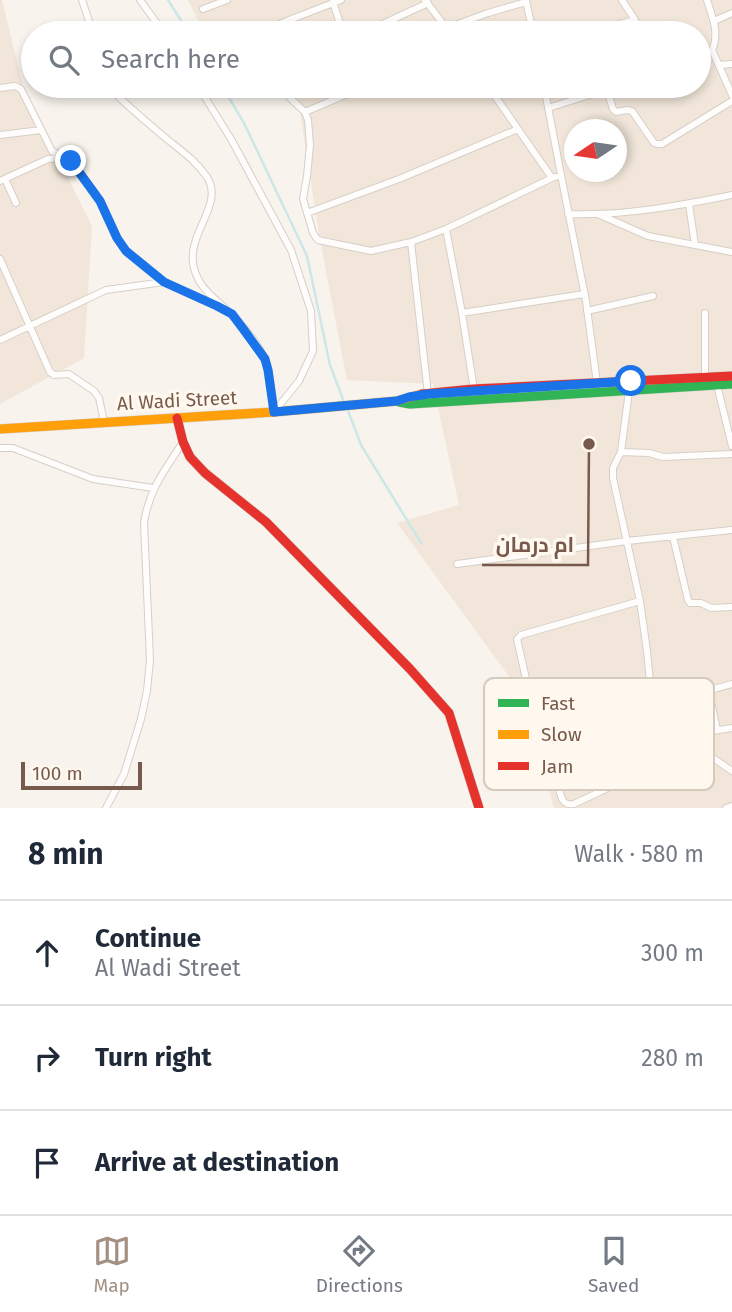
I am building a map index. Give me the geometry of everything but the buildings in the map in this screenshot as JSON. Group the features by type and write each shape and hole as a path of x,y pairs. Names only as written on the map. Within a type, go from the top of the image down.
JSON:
{"main road":[{"name":"Al Wadi Street","path":"0,429 335,407 474,390 732,376"},
{"path":"397,401 410,404 732,384"},
{"path":"177,418 190,457 205,473 266,522 449,713 479,808"}],"street":[{"path":"82,0 89,21"},
{"path":"140,0 155,21"},
{"path":"203,9 226,0"},
{"path":"287,21 332,1 341,0"},
{"path":"622,0 635,20 631,21"},
{"path":"707,0 714,21 716,40 712,50 732,94"},
{"path":"332,1 339,21"},
{"path":"471,21 526,1 530,21"},
{"path":"388,21 427,2 441,21"},
{"path":"714,21 732,13"},
{"path":"720,65 732,64"},
{"path":"0,88 15,86 21,89"},
{"path":"25,98 52,151 71,161 77,168 100,201 126,251 164,282 232,314"},
{"path":"120,98 193,159 209,181 212,197 197,233 193,248 193,268 203,288 232,314 260,349 268,370 274,412"},
{"path":"206,98 232,139 291,250 312,311 313,351 299,381 274,412"},
{"path":"290,98 305,112 310,138 303,200 313,233 318,240 371,251 411,242 446,229 561,175"},
{"path":"305,112 337,98"},
{"path":"497,98 552,178"},
{"path":"546,98 584,294 597,383"},
{"path":"548,107 579,98"},
{"path":"610,98 616,112 632,111 657,144 662,144 691,128 732,101"},
{"path":"307,213 399,179 519,129"},
{"path":"0,135 40,130"},
{"path":"16,203 3,180 48,159 64,157"},
{"path":"568,214 599,215 689,204 732,195"},
{"path":"689,204 695,245"},
{"path":"599,215 648,236 732,252"},
{"path":"446,229 474,390"},
{"path":"411,242 428,394"},
{"path":"0,259 51,372 54,375 69,374 94,391 99,398 104,422"},
{"path":"0,340 106,290 164,282"},
{"path":"462,313 584,294"},
{"path":"587,311 653,296"},
{"path":"705,313 705,377"},
{"path":"718,385 732,446"},
{"path":"629,391 621,452 613,468 613,478 640,601 649,678"},
{"path":"106,808 124,774 147,691 150,660 144,523 146,506 153,488 183,442"},
{"path":"0,449 13,448 93,479 153,488"},
{"path":"621,452 649,453 663,457 732,454"},
{"path":"457,564 732,530"},
{"path":"673,537 690,603 701,603 711,608 732,607"},
{"path":"526,678 518,637 640,601"},
{"path":"714,689 732,684"},
{"path":"714,716 717,730"},
{"path":"714,730 732,728"},
{"path":"714,758 732,771"},
{"path":"559,790 562,799 569,805 604,790"},
{"path":"587,798 590,808"},
{"path":"726,808 732,806"}],"shaded area":[{"path":"2,0 21,78 21,98 28,98 92,226 84,358 0,404"},
{"path":"188,0 732,0 732,808 554,808 549,790 714,790 714,678 510,678 397,523 459,505 433,384 347,380 320,240 297,98 711,98 711,21 198,21"}],"waterway":[{"path":"168,0 181,21"},
{"path":"229,98 244,123 307,256 330,365 344,402"},
{"path":"347,408 361,445 421,543"}],"traffic: fast":[{"path":"399,402 410,404 732,384"}],"traffic: slow":[{"path":"0,429 274,412 397,401 422,394"}],"traffic: jam":[{"path":"422,394 732,376"},
{"path":"177,418 190,457 205,473 266,522 410,669 449,713 479,808"}],"place":[{"name":"ام درمان","path":"589,444"}],"route":[{"path":"71,161 100,201 126,251 164,282 232,314 265,359 274,412 397,401 428,394 474,390 631,381"}]}
